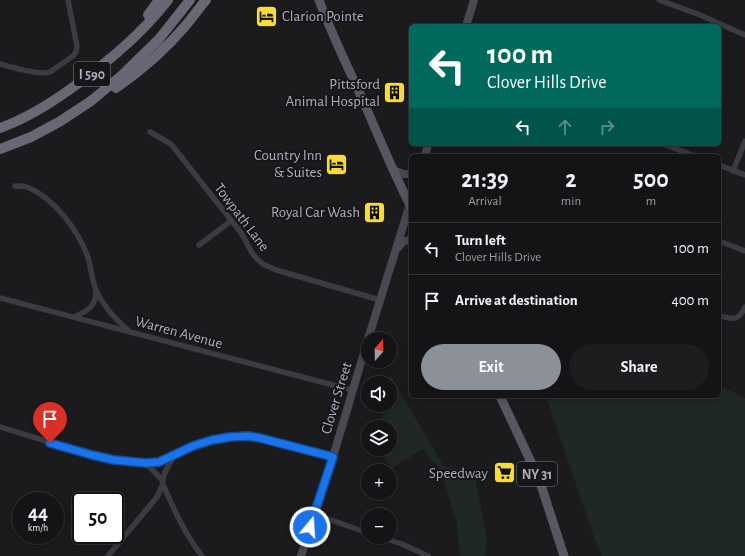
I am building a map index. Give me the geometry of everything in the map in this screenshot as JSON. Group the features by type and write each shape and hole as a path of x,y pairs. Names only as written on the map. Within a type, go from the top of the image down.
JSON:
{"highway":[{"path":"123,48 159,0"},
{"name":"I 590","path":"0,128 46,106 94,73 123,48 156,16 168,0"},
{"name":"I 590","path":"0,149 32,137 59,122 91,101 121,76 159,39 190,0"},
{"path":"91,101 109,93 163,50 187,24 206,0"}],"main road":[{"path":"319,0 393,170 409,201"},
{"path":"467,24 474,0"},
{"path":"393,170 404,174 409,174"},
{"name":"Clover Street","path":"370,332 409,211"},
{"path":"396,250 404,241 409,240"},
{"name":"Clover Street","path":"301,556 333,457 361,361"},
{"name":"NY 31","path":"501,398 539,479 564,556"}],"street":[{"path":"0,64 46,74 73,56 77,50 77,46 68,0"},
{"path":"659,0 720,24"},
{"path":"721,24 745,35"},
{"name":"Towpath Lane","path":"150,132 171,144 242,234 252,253 263,264 270,268 380,300"},
{"path":"733,171 745,141"},
{"path":"668,146 690,154"},
{"path":"721,166 745,175"},
{"path":"15,186 26,187 38,192 51,203 67,220 85,250 96,289 96,300 85,312 74,317"},
{"path":"199,245 231,221"},
{"path":"721,242 745,251"},
{"path":"96,289 104,303 117,320 130,331"},
{"name":"Warren Avenue","path":"0,298 352,390"},
{"path":"721,316 728,318 736,318 742,314 745,307"},
{"path":"0,427 92,455 114,460 146,463 159,462 193,446 212,440 248,436 333,457"},
{"path":"108,556 157,497 168,466 174,456"},
{"path":"146,463 163,482 179,519 202,556"},
{"path":"314,514 361,531"},
{"path":"397,542 428,556"}],"shaded area":[{"path":"397,386 444,467 474,471 487,539 485,556 460,556 457,524 441,471 423,449 397,465 389,464 383,456 397,456 397,420 382,420 383,412 397,412"},
{"path":"721,386 745,398 745,556 602,556 596,543 547,398 721,398"}],"place":[{"name":"Clarion Pointe","path":"267,16"},
{"name":"Pittsford Animal Hospital","path":"395,93"},
{"name":"Country Inn & Suites","path":"337,164"},
{"name":"Royal Car Wash","path":"375,212"},
{"name":"Speedway","path":"504,473"}],"route":[{"path":"50,443 114,460 146,463 159,462 193,446 212,440 230,437 254,436 333,457 310,527"}]}
